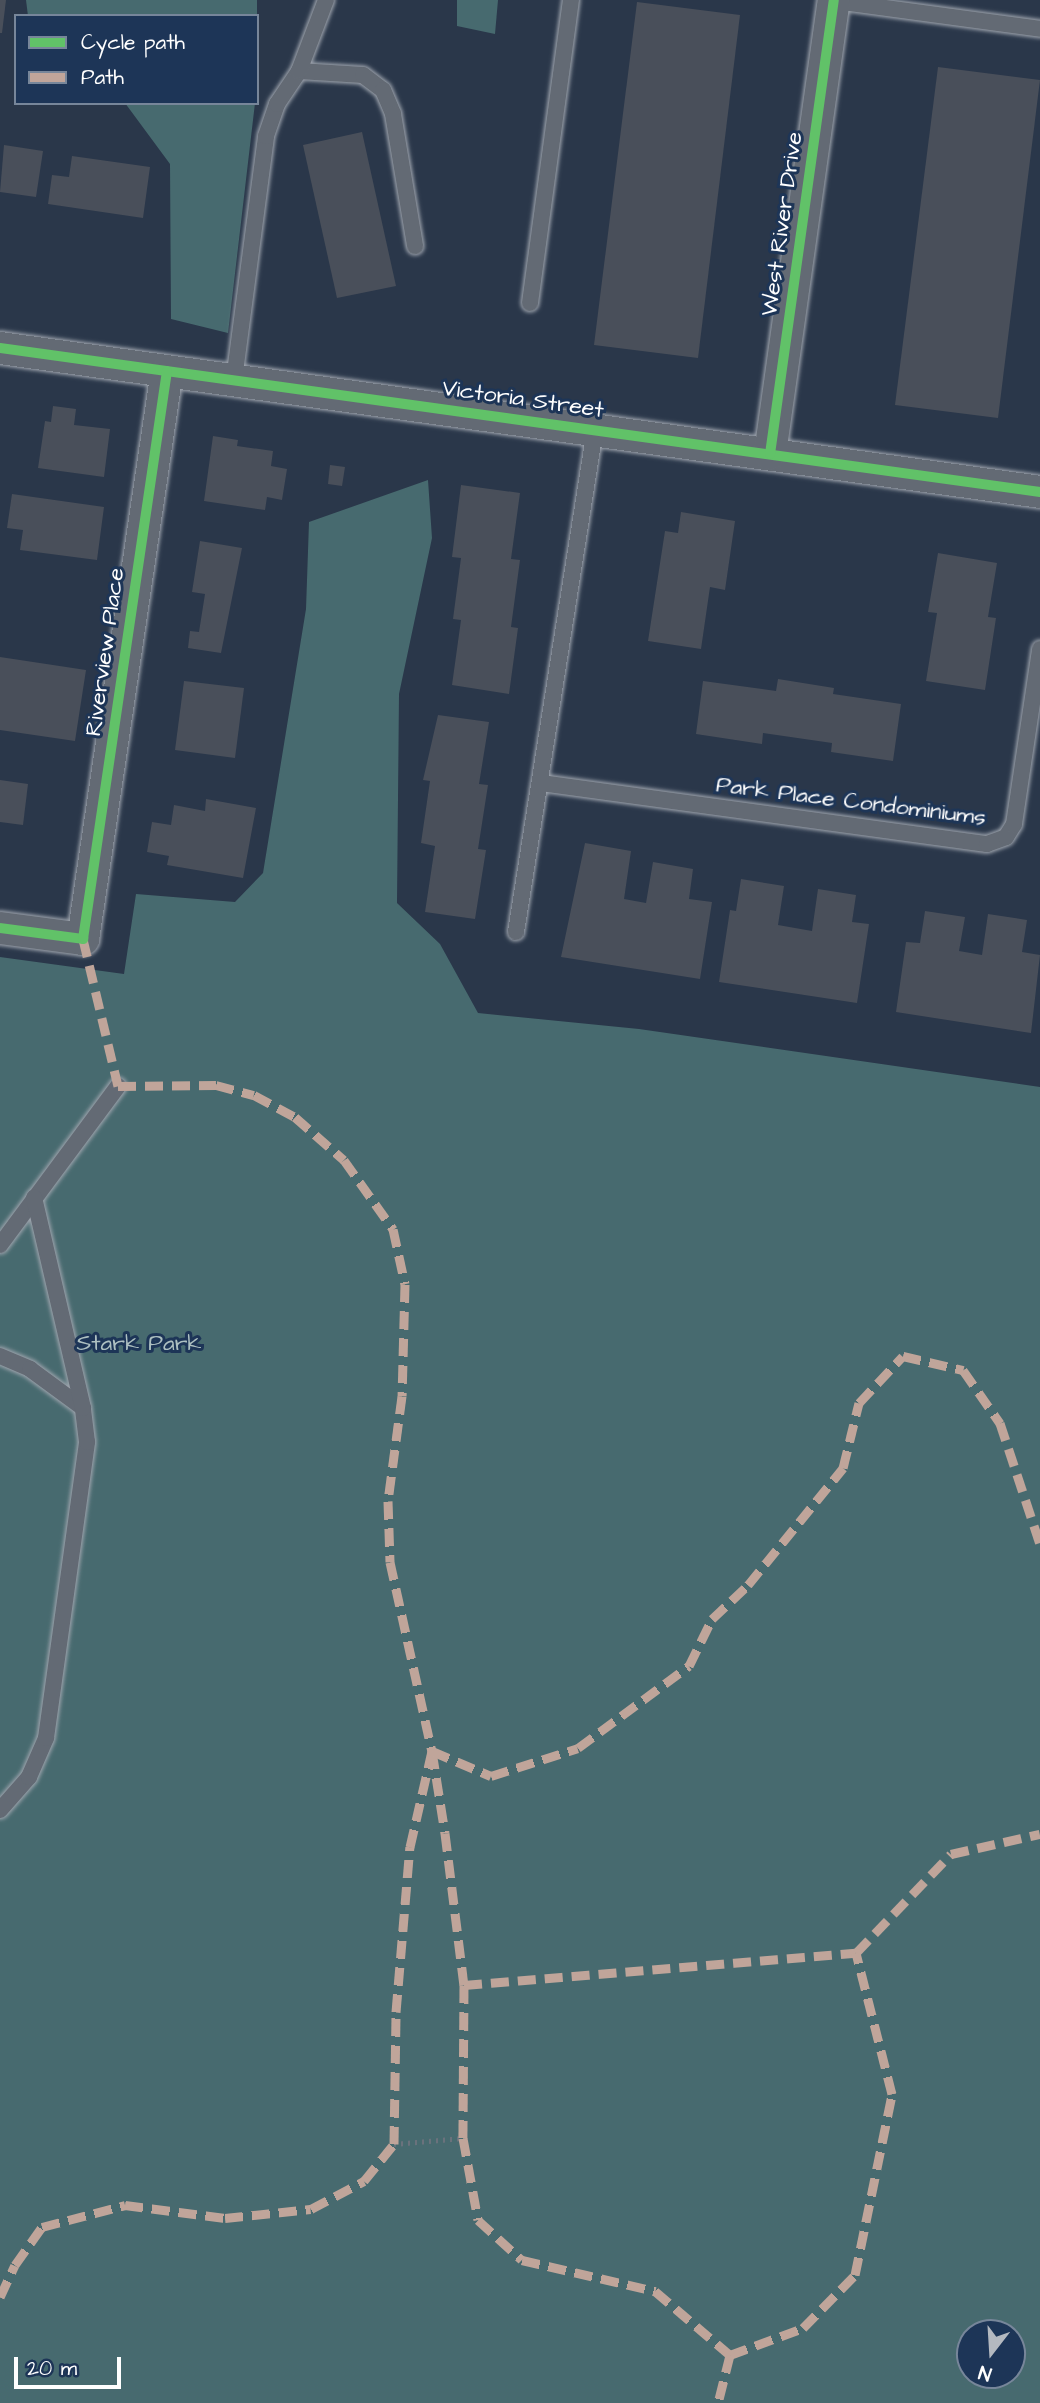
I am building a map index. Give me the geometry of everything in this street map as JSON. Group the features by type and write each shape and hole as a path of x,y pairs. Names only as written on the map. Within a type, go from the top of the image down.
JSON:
{"street":[{"name":"West River Drive","path":"770,454 834,1"},
{"name":"Victoria Street","path":"0,348 1040,492"},
{"name":"Riverview Place","path":"0,928 83,939 167,371"}],"lane":[{"path":"234,380 266,136 277,104 299,71 326,0"},
{"path":"530,303 571,0"},
{"path":"834,1 1040,29"},
{"path":"299,71 363,75 383,90 393,114 415,246"},
{"path":"516,932 595,430"},
{"name":"Park Place Condominiums","path":"541,783 987,844 1006,837 1014,824 1040,649"},
{"path":"0,1244 118,1086"},
{"path":"0,1810 29,1777 47,1738 87,1442 83,1408 34,1198"},
{"path":"0,1356 30,1369 83,1408"}],"path":[{"path":"394,2144 463,2138"}],"green space":[{"path":"26,0 257,0 257,14 28,14"},
{"path":"457,0 498,0 495,34 457,26"},
{"path":"126,105 255,105 228,333 171,319 170,164"},
{"name":"Stark Park","path":"428,480 432,538 399,694 397,903 440,944 478,1013 639,1029 1040,1087 1040,2403 0,2403 0,957 124,974 136,894 235,902 263,873 306,609 309,522"}],"building":[{"path":"0,0 6,0 2,33 0,33"},
{"path":"637,2 740,15 698,358 594,345"},
{"path":"938,67 1040,80 998,418 895,405"},
{"path":"362,132 396,286 337,298 303,145"},
{"path":"4,145 43,151 36,197 0,192"},
{"path":"72,156 150,167 143,218 48,204 52,175 69,177"},
{"path":"53,406 76,409 74,425 110,429 104,477 38,468 45,421 51,422"},
{"path":"213,436 238,440 237,446 273,451 271,466 287,469 282,500 267,497 265,510 204,501"},
{"path":"330,465 345,467 342,486 328,484"},
{"path":"461,485 520,493 511,559 520,560 511,627 518,628 509,694 452,685 461,620 453,619 461,558 452,557"},
{"path":"12,494 104,507 97,560 20,550 23,530 7,528"},
{"path":"681,512 735,521 725,590 710,587 701,649 648,641 665,531 678,533"},
{"path":"200,541 242,548 221,653 188,648 190,631 199,632 205,594 192,592"},
{"path":"938,553 997,563 988,617 996,618 985,690 926,681 937,613 928,612"},
{"path":"0,657 86,670 75,741 0,730"},
{"path":"778,679 834,688 833,694 901,704 893,761 831,752 832,743 763,733 762,744 696,734 703,681 776,691"},
{"path":"184,681 244,688 235,758 175,750"},
{"path":"438,715 489,722 479,784 488,785 478,849 486,850 475,919 425,912 435,846 421,843 430,781 423,780"},
{"path":"0,780 28,784 23,825 0,822"},
{"path":"206,799 256,808 243,878 167,865 169,856 147,852 152,822 171,825 174,805 205,811"},
{"path":"585,843 631,851 624,899 646,903 653,862 693,869 689,899 712,902 700,979 561,957"},
{"path":"741,879 784,886 778,925 812,931 818,889 856,895 852,922 869,924 857,1003 719,982 730,910 736,911"},
{"path":"925,911 965,917 959,951 982,955 988,914 1027,920 1022,952 1040,955 1031,1033 896,1012 906,942 920,943"}],"marked path":[{"path":"83,939 118,1086 216,1085 254,1095 295,1117 344,1160 393,1229 405,1284 402,1396 388,1501 390,1562 432,1751 445,1833 464,1985 463,2138 478,2220 522,2260 655,2291 730,2355 718,2403"},
{"path":"0,2297 15,2265 42,2227 125,2205 225,2218 311,2209 364,2181 394,2144 396,2012 410,1847 432,1751 491,1776 578,1748 689,1666 712,1619 748,1585 843,1468 859,1403 903,1356 963,1370 1000,1423 1040,1544"},
{"path":"464,1985 856,1953 951,1854 1040,1834"},
{"path":"730,2355 803,2328 855,2275 892,2094 856,1953"}],"cycle path":[{"path":"770,454 834,0"},
{"path":"0,348 1040,492"},
{"path":"0,928 83,939 167,371"}]}
